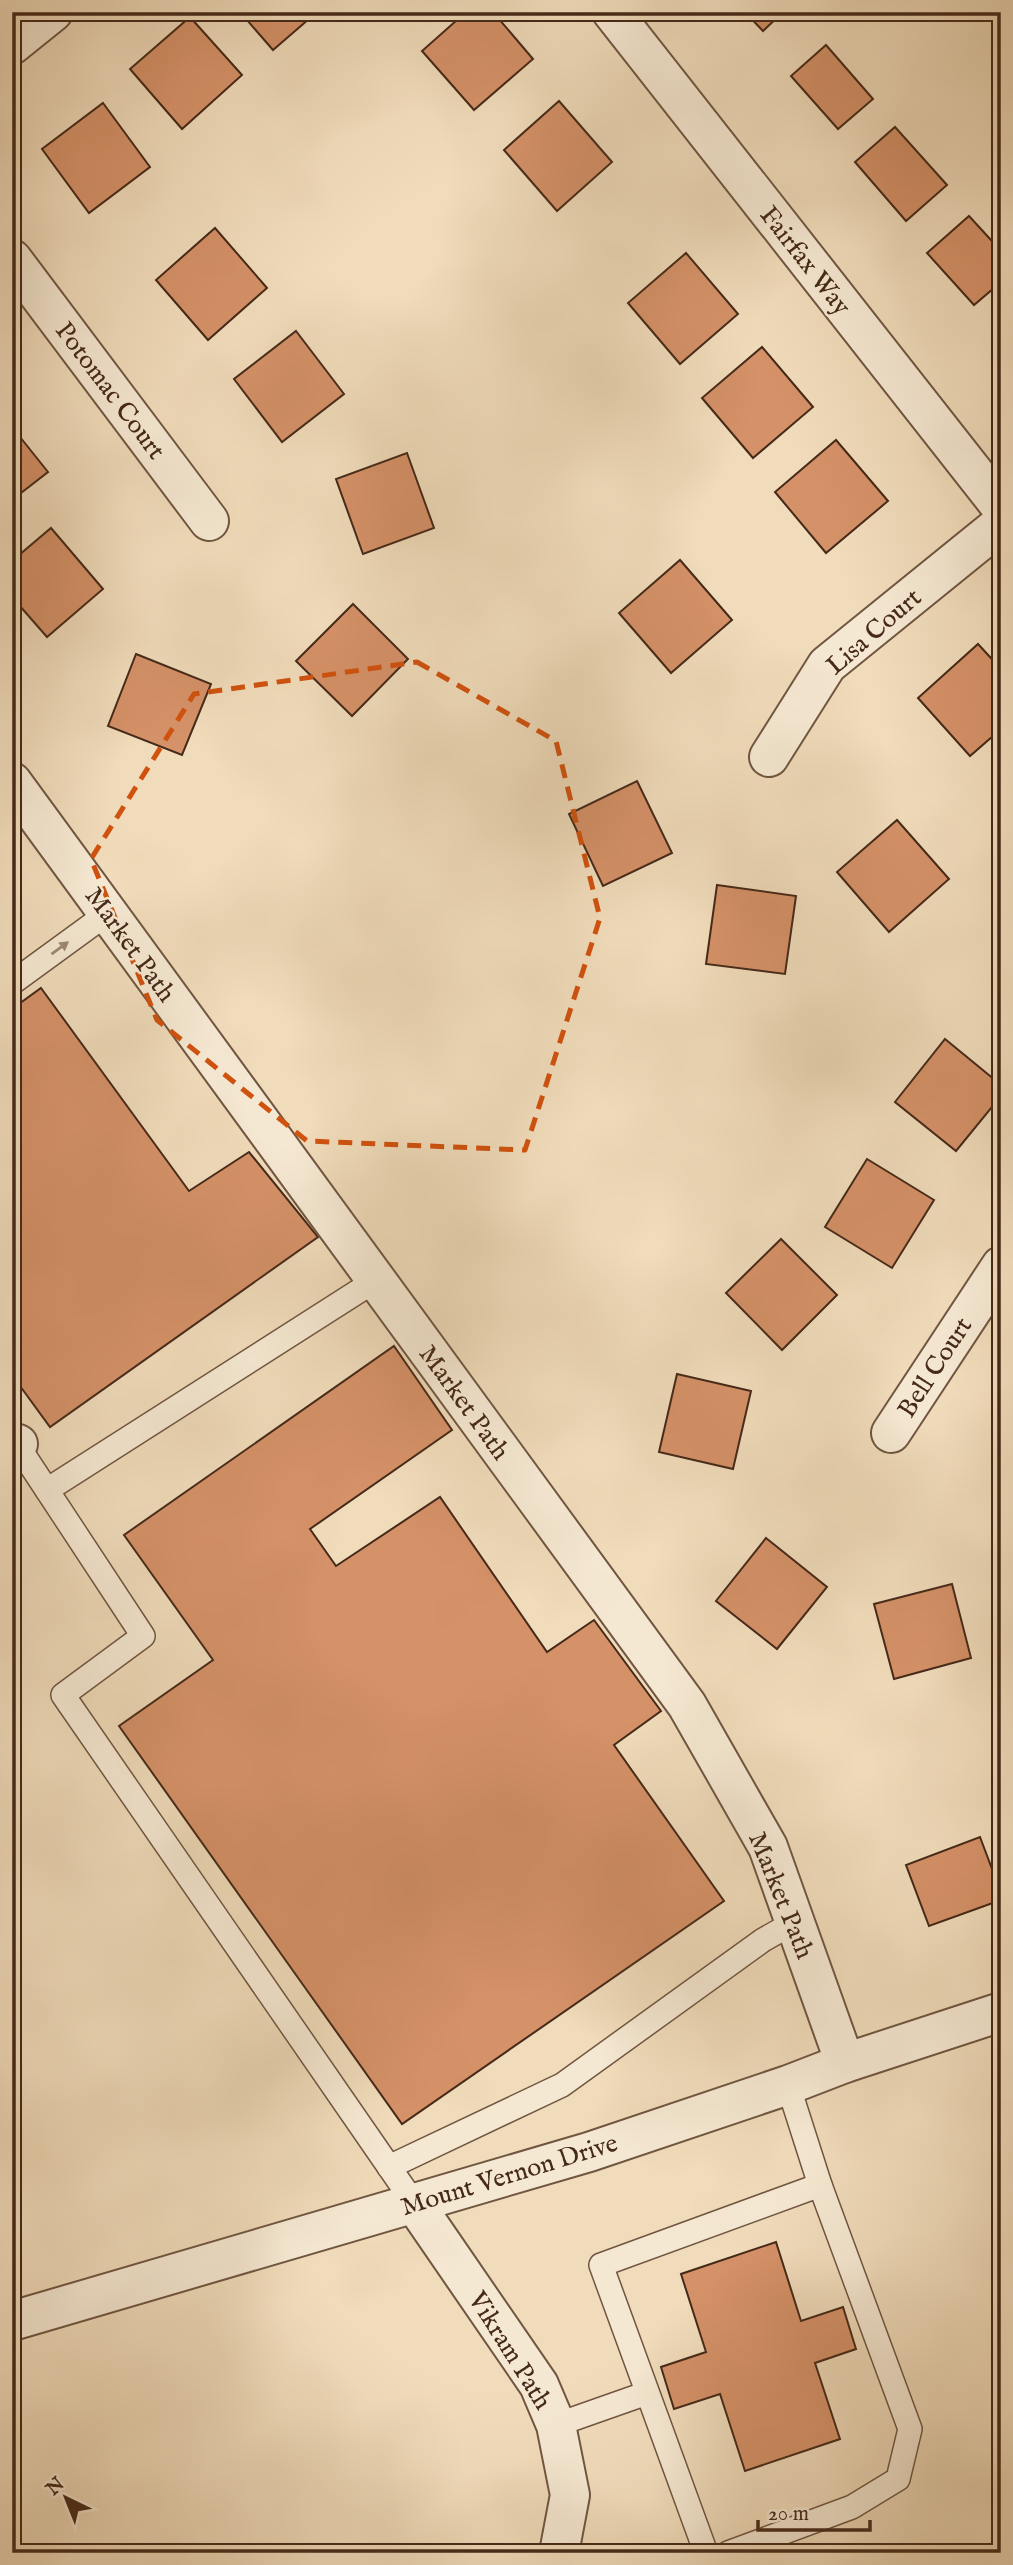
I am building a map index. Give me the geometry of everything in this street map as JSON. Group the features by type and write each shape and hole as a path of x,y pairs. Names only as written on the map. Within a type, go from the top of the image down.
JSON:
{"street":[{"path":"12,45 53,12"},
{"name":"Fairfax Way","path":"612,12 1001,507"},
{"name":"Potomac Court","path":"12,259 209,521"},
{"name":"Lisa Court","path":"769,757 827,665 1001,524"},
{"name":"Market Path","path":"12,782 687,1705 768,1847 845,2063"},
{"name":"Bell Court","path":"891,1433 1001,1266"},
{"name":"Mount Vernon Drive","path":"12,2321 589,2152 1001,2012"},
{"name":"Vikram Path","path":"414,2203 539,2385 556,2425 570,2495 559,2553"}],"lane":[{"path":"12,983 108,913"},
{"path":"47,1490 376,1280"},
{"path":"14,1443 143,1636 63,1695 414,2203"},
{"path":"389,2167 562,2085 763,1940 795,1922"},
{"path":"728,2553 852,2507 898,2479 911,2429 820,2185 788,2085"},
{"path":"706,2553 601,2265 820,2185"},
{"path":"556,2425 647,2393"}],"highlighted area":[{"path":"417,662 556,741 600,918 525,1150 307,1141 157,1020 91,859 194,694"}],"building":[{"path":"240,12 317,12 273,50"},
{"path":"466,12 493,12 533,59 474,110 422,51"},
{"path":"745,12 783,12 763,31"},
{"path":"190,17 242,75 182,129 130,69"},
{"path":"826,45 873,99 838,129 791,76"},
{"path":"559,101 612,162 557,211 504,150"},
{"path":"103,103 150,167 89,213 42,149"},
{"path":"895,127 947,185 906,221 855,162"},
{"path":"969,216 1001,251 1001,282 974,305 927,253"},
{"path":"215,228 267,288 208,340 156,280"},
{"path":"686,253 738,314 680,364 628,303"},
{"path":"296,331 344,394 282,442 234,379"},
{"path":"762,347 813,407 753,458 702,398"},
{"path":"12,427 48,472 12,500"},
{"path":"836,440 888,501 826,553 775,492"},
{"path":"407,453 434,528 363,554 336,479"},
{"path":"51,528 103,589 47,637 12,597 12,561"},
{"path":"680,560 732,620 671,673 619,613"},
{"path":"353,604 408,659 352,716 296,661"},
{"path":"978,644 1001,669 1001,729 970,756 918,698"},
{"path":"136,654 211,684 182,755 108,726"},
{"path":"637,781 672,853 603,886 569,814"},
{"path":"897,820 949,879 889,932 837,872"},
{"path":"717,885 796,896 785,974 706,964"},
{"path":"41,988 189,1191 249,1152 318,1237 50,1427 12,1375 12,1009"},
{"path":"945,1039 1001,1085 1001,1096 956,1151 895,1102"},
{"path":"867,1159 934,1200 892,1268 825,1227"},
{"path":"781,1239 837,1295 782,1350 726,1293"},
{"path":"394,1346 452,1430 310,1529 336,1566 440,1497 547,1652 594,1620 661,1711 614,1745 724,1901 402,2124 119,1726 213,1660 124,1535"},
{"path":"677,1374 751,1391 733,1469 659,1452"},
{"path":"766,1538 827,1587 777,1649 716,1601"},
{"path":"952,1584 971,1658 894,1679 874,1604"},
{"path":"980,1837 1001,1893 1001,1900 929,1926 906,1865"},
{"path":"776,2242 801,2321 843,2307 856,2349 815,2363 840,2439 745,2471 720,2394 674,2409 661,2367 706,2352 681,2274"}]}
